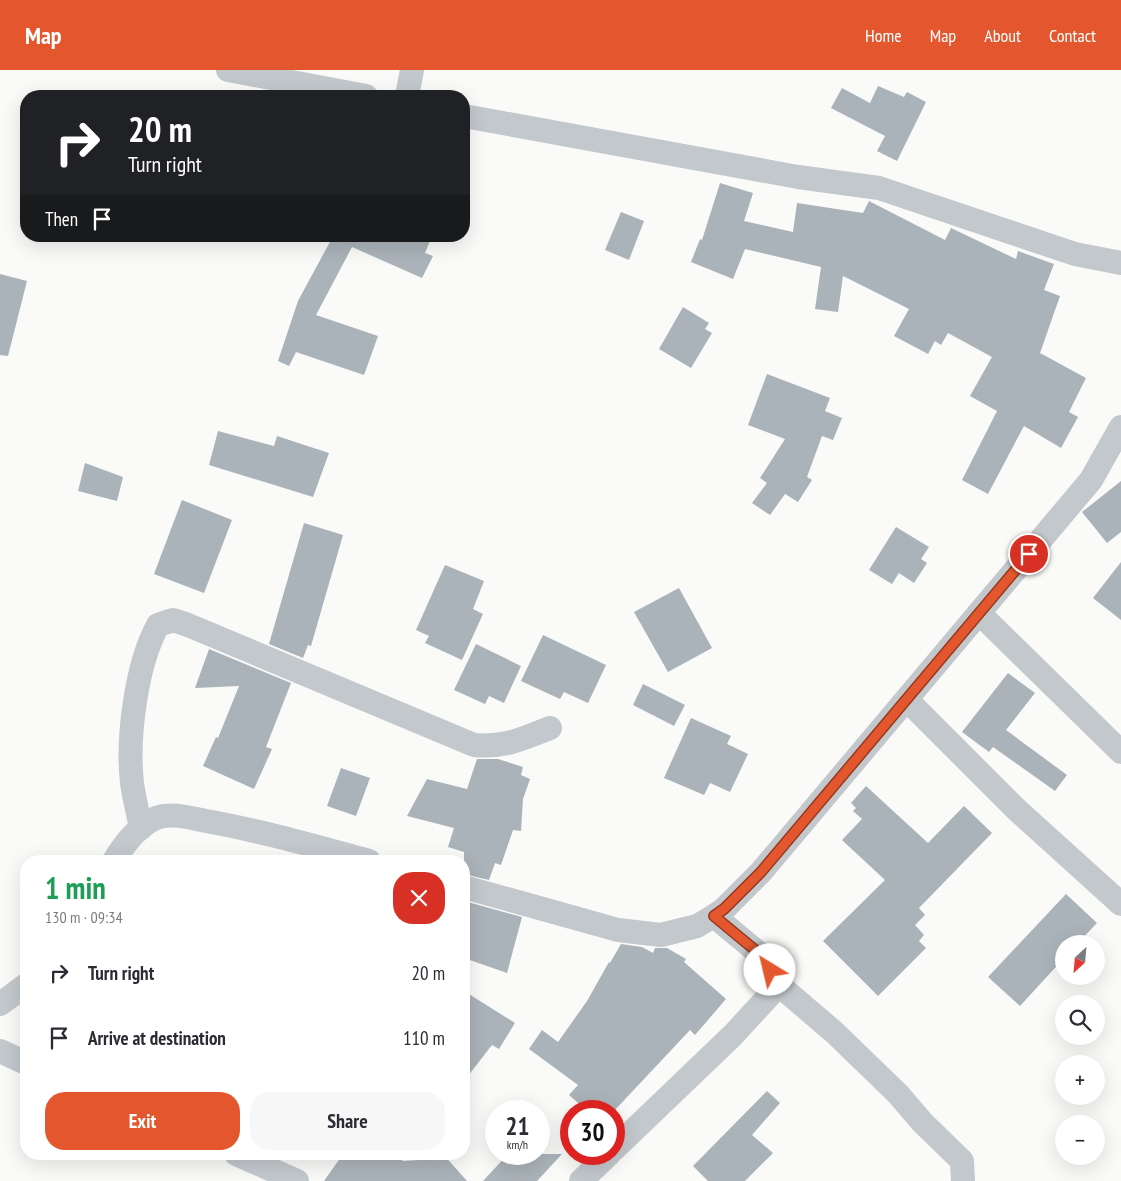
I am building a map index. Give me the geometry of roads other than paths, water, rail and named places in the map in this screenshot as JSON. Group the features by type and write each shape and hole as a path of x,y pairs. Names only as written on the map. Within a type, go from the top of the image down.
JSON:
{"street":[{"path":"228,70 334,90"},
{"path":"408,90 412,70"},
{"path":"470,117 778,173 879,188 1075,254 1121,263"},
{"path":"470,889 618,930 661,935 697,926 724,909 761,872 1091,480 1121,427"},
{"path":"979,613 1121,752"},
{"path":"141,828 132,784 130,745 147,644 158,625 173,620 188,624 474,745 494,747 550,728"},
{"path":"907,700 1017,810 1121,904"},
{"path":"118,855 141,828 157,818 175,816 258,830 348,855"},
{"path":"714,916 761,955 779,984 835,1032 962,1161 963,1181"},
{"path":"625,1138 733,1034 779,984"},
{"path":"0,1004 20,989"},
{"path":"0,1051 20,1060"},
{"path":"250,1160 297,1181"},
{"path":"581,1181 598,1165"}]}
